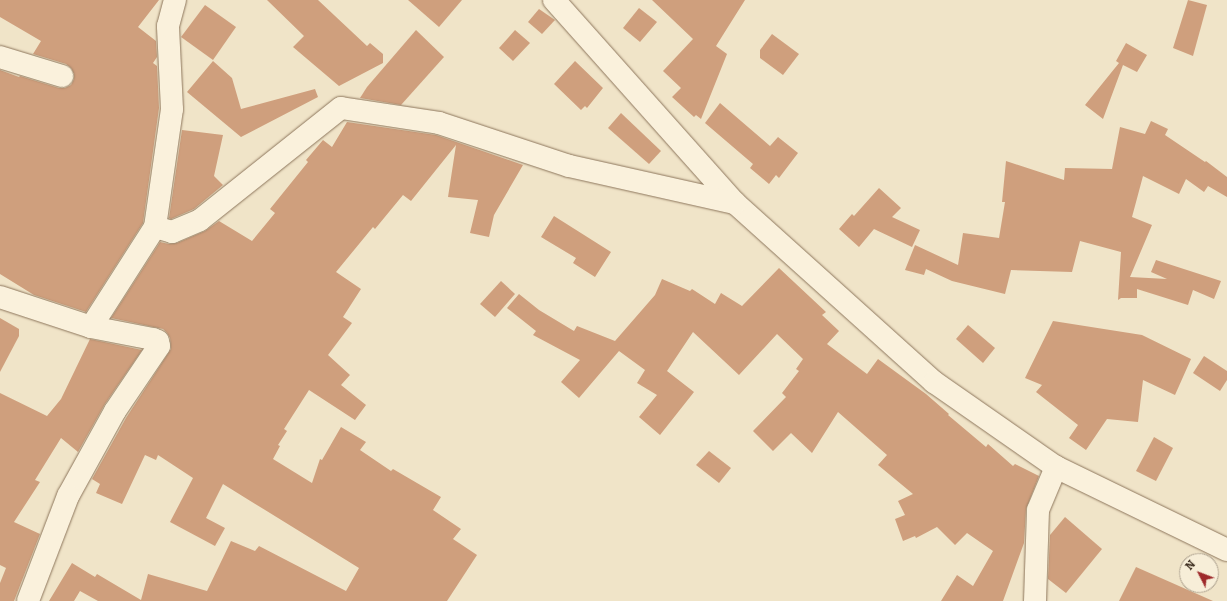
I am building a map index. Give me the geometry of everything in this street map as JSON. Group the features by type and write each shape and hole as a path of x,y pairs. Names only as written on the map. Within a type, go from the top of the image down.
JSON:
{"street":[{"path":"91,327 155,227 172,109 168,26 175,0"},
{"path":"554,0 735,203 934,382 1056,467 1227,550"},
{"path":"0,57 62,76"},
{"path":"155,227 172,232 200,220 341,108 439,124 569,166 735,203"},
{"path":"0,297 91,327 153,339 158,342 159,346 115,411 68,496 28,601"},
{"path":"1035,601 1038,510 1056,467"}],"building":[{"path":"0,0 159,0 138,27 156,41 157,57 153,63 157,66 159,108 143,223 86,312 34,295 0,274 0,70 59,88 65,88 71,85 74,79 74,74 71,68 66,64 33,54 41,41 0,17"},
{"path":"267,0 318,0 367,46 370,43 383,54 383,63 339,86 293,47 304,36"},
{"path":"408,0 462,0 439,27"},
{"path":"652,0 745,0 716,46 727,54 701,119 696,115 694,117 672,97 681,88 663,71 693,39"},
{"path":"1188,0 1207,5 1193,56 1173,48"},
{"path":"205,5 236,27 213,60 181,37"},
{"path":"639,8 657,22 640,42 623,28"},
{"path":"539,9 555,20 542,34 528,22"},
{"path":"416,30 444,57 401,105 360,98 367,87"},
{"path":"515,30 530,43 513,61 499,48"},
{"path":"772,34 799,54 783,75 760,58 760,50"},
{"path":"1126,43 1147,55 1137,72 1123,65 1103,119 1085,105 1119,63 1116,61"},
{"path":"213,61 232,78 241,109 315,89 318,97 241,137 187,92"},
{"path":"575,61 603,88 587,108 585,106 581,110 554,84"},
{"path":"720,103 770,146 778,137 798,153 779,178 776,175 769,184 750,168 753,164 705,123"},
{"path":"621,113 661,151 649,164 608,128"},
{"path":"1151,121 1168,129 1165,135 1205,162 1206,161 1227,177 1227,197 1208,186 1204,192 1186,179 1179,194 1143,176 1132,217 1152,225 1130,277 1167,279 1151,272 1156,260 1221,281 1214,299 1193,290 1188,305 1137,289 1137,298 1121,298 1118,300 1121,252 1080,241 1072,272 1011,270 1005,294 952,281 926,269 924,275 905,270 915,245 958,265 963,233 999,238 1005,202 1002,202 1006,161 1064,180 1065,168 1112,169 1120,127 1145,134"},
{"path":"347,122 436,135 523,165 494,215 489,237 470,233 478,200 448,197 456,145 411,201 403,195 375,229 373,227 336,272 361,289 343,317 352,323 328,355 350,375 341,385 366,405 355,420 309,390 284,429 287,431 278,445 280,446 273,459 312,483 320,459 322,460 341,427 366,442 360,450 391,471 393,469 441,497 433,510 461,529 453,539 477,555 447,601 98,601 80,591 74,601 49,601 72,563 95,577 97,574 141,600 148,574 207,591 231,541 255,551 259,546 346,591 359,568 223,484 206,518 225,528 215,546 170,522 193,478 158,455 156,460 145,455 122,504 96,493 100,484 92,479 126,418 171,349 170,338 163,329 111,318 160,242 169,244 177,243 205,231 219,221 252,241 275,213 270,209 308,162 306,160 323,140 332,147"},
{"path":"182,130 223,135 214,176 223,185 194,209 171,219 169,218"},
{"path":"879,188 901,208 892,217 920,230 912,247 874,229 859,247 839,229 852,214 854,216"},
{"path":"554,216 611,252 595,277 573,263 576,258 541,237"},
{"path":"779,268 826,312 822,315 839,331 827,344 867,374 878,359 926,394 986,447 988,444 1013,466 1015,464 1039,476 1026,509 1024,543 1003,601 941,601 957,575 973,586 993,551 967,533 955,545 937,527 916,538 915,536 903,541 895,519 905,515 898,501 913,494 878,465 887,455 838,412 812,453 791,433 773,451 753,431 786,397 782,393 799,371 796,369 803,359 777,334 739,375 693,332 667,371 694,392 660,435 639,417 657,395 637,383 645,370 619,351 579,398 561,382 580,360 533,335 536,331 507,308 519,294 539,310 574,331 577,326 615,341 655,295 662,279 690,291 692,289 715,304 721,293 742,306"},
{"path":"501,281 515,294 495,317 480,304"},
{"path":"0,318 19,329 19,336 0,372"},
{"path":"1053,321 1142,335 1191,359 1175,395 1143,380 1138,422 1107,419 1086,450 1069,438 1078,425 1036,392 1042,385 1025,378"},
{"path":"968,325 995,348 983,363 956,339"},
{"path":"90,339 142,350 105,404 78,452 61,438 35,480 40,482 14,522 40,534 14,601 0,601 0,583 6,568 0,565 0,393 47,416 61,399"},
{"path":"1204,356 1227,371 1227,380 1220,391 1193,373"},
{"path":"1154,437 1173,448 1156,481 1136,471"},
{"path":"709,451 731,468 719,483 696,465"},
{"path":"1065,517 1102,549 1066,593 1048,579 1050,535"},
{"path":"1136,567 1179,586 1179,593 1195,593 1213,601 1119,601"}]}
